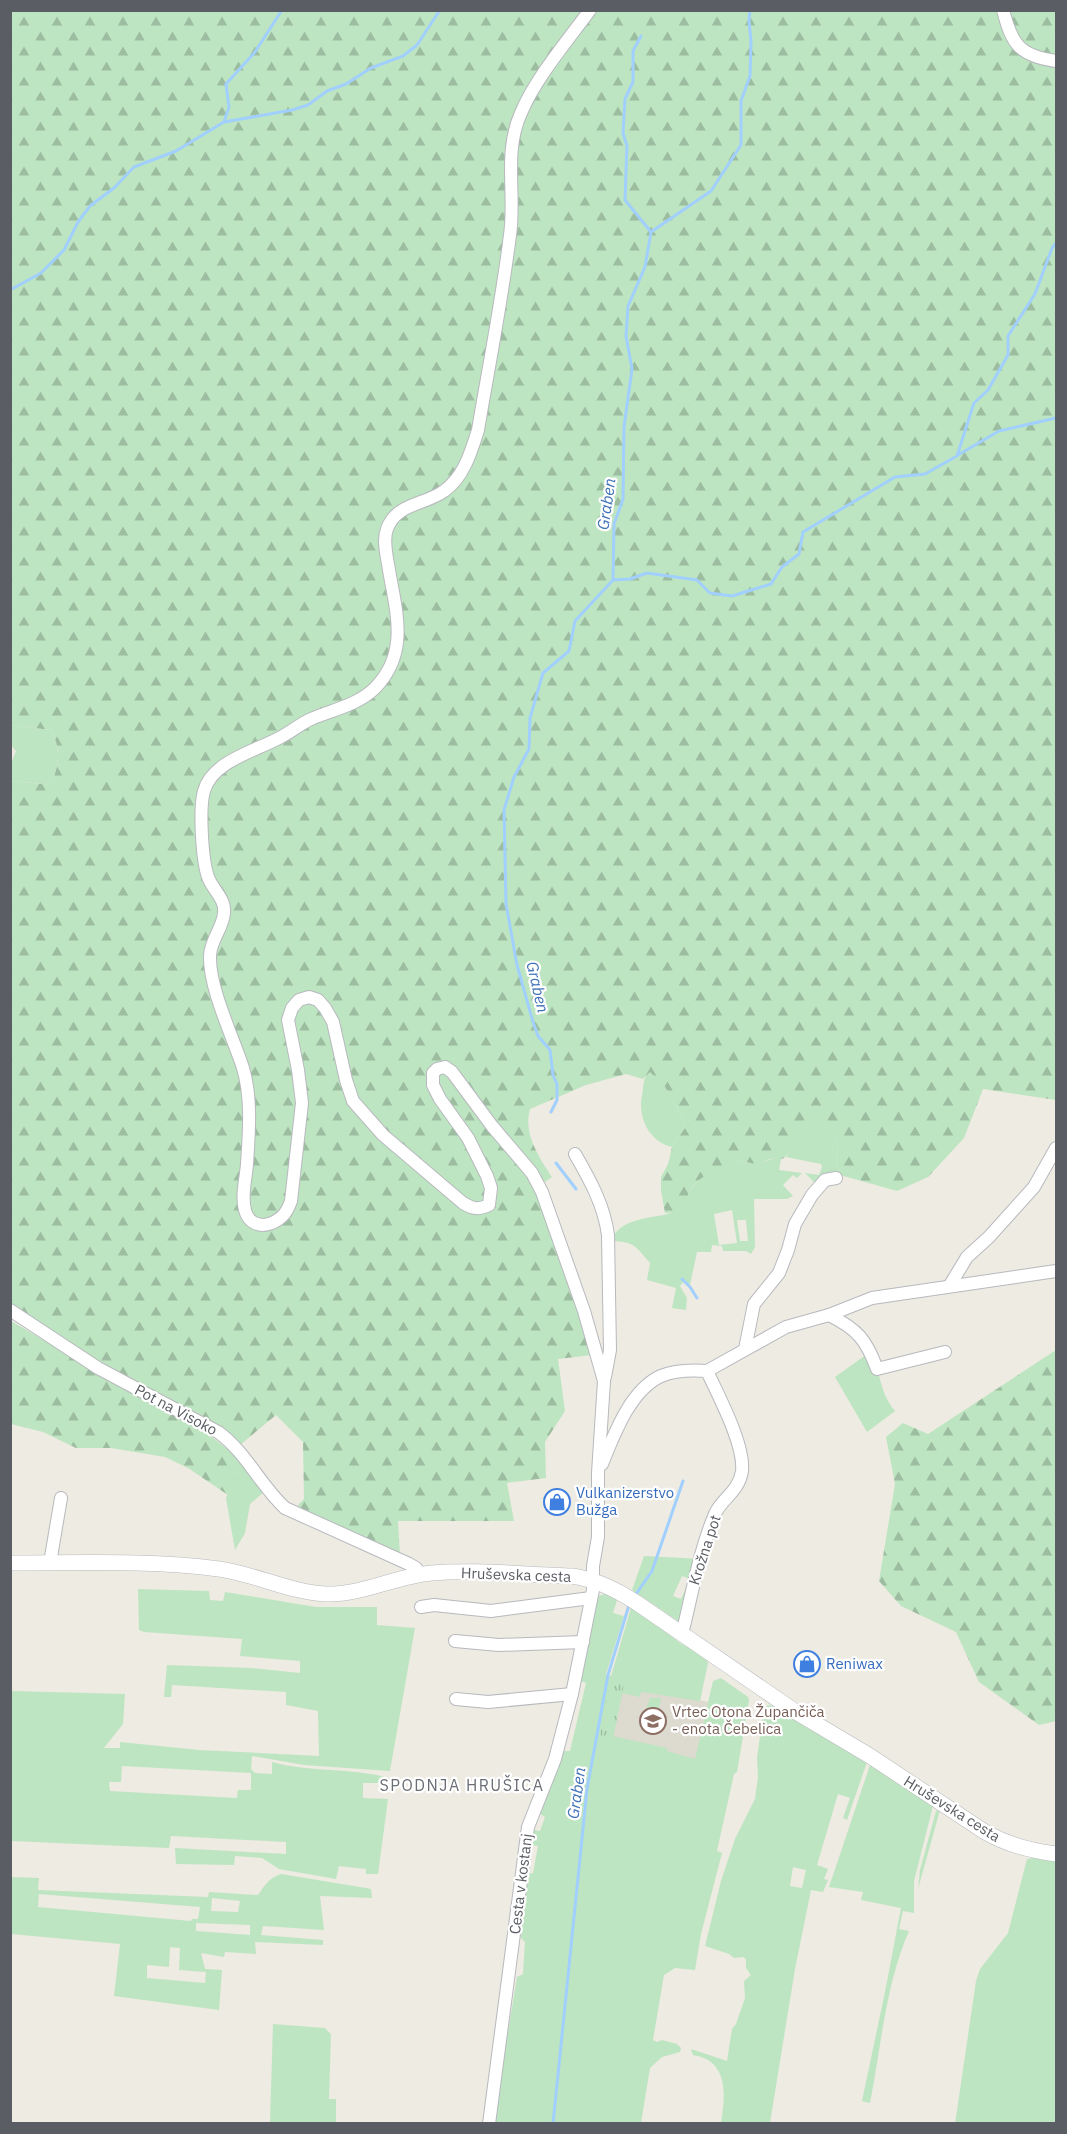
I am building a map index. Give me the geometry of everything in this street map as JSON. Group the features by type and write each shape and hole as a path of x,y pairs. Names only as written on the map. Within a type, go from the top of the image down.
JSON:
{"street":[{"path":"590,10 529,97 520,114 514,134 511,155 511,233 478,430 470,457 457,478 446,490 429,500 405,507 393,517 386,530 385,547 399,634 397,652 388,673 373,690 352,704 309,720 227,764 208,781 202,798 207,876 222,900 225,912 210,954 211,971 244,1070 247,1089 248,1152 244,1198 245,1211 250,1220 266,1226 277,1221 286,1214 291,1201 302,1103 288,1020 292,1008 299,1000 309,997 318,1000 333,1022 353,1101 383,1135 463,1203 473,1209 489,1205 491,1188 468,1138 440,1099 433,1085 433,1073 437,1069 442,1067 452,1072 492,1126 532,1173 542,1192 584,1311 604,1381"},
{"path":"1003,10 1007,28 1021,50 1040,59 1056,61"},
{"path":"950,1285 967,1257 1034,1187 1056,1148"},
{"path":"575,1154 606,1216 608,1235 610,1350 604,1381 597,1473 598,1537 593,1581"},
{"path":"745,1349 754,1304 779,1273 795,1224 812,1195 825,1180 836,1178"},
{"path":"597,1473 621,1418 644,1387 661,1376 688,1370 707,1371 786,1328 829,1315 872,1298 1056,1271"},
{"name":"Pot na Visoko","path":"10,1310 98,1368 218,1432 238,1448 273,1497 285,1508 296,1515 409,1564 420,1574"},
{"path":"829,1315 847,1324 858,1333 869,1348 877,1369 945,1352"},
{"name":"Krožna pot","path":"681,1633 716,1511 733,1494 742,1471 739,1446 707,1371"},
{"path":"50,1563 61,1498"},
{"name":"Hruševska cesta","path":"10,1563 156,1565 218,1569 255,1576 306,1591 323,1593 359,1591 420,1574 444,1572 572,1576 593,1581 633,1600 796,1712 885,1766 985,1833 1026,1849 1056,1854"},
{"name":"Cesta v kostanj","path":"489,2124 528,1827 555,1759 572,1694 593,1581"},
{"path":"421,1607 434,1605 491,1611 591,1598"},
{"path":"455,1641 499,1645 583,1641"},
{"path":"456,1699 488,1702 572,1694"}],"shaded area":[{"name":"Vrtec Otona Župančiča - enota Čebelica","path":"610,1681 708,1702 695,1761 599,1741"}],"green space":[{"path":"11,11 1056,11 1056,1100 983,1089 964,1138 928,1177 897,1191 840,1175 834,1132 812,1126 782,1159 770,1159 760,1164 741,1162 713,1172 694,1185 677,1210 665,1213 661,1177 668,1164 672,1147 685,1128 685,1123 665,1087 650,1072 643,1079 626,1074 586,1085 530,1109 528,1118 530,1136 537,1153 552,1177 545,1182 536,1169 536,1182 583,1318 581,1323 592,1355 558,1359 565,1411 545,1442 546,1478 507,1483 514,1521 398,1521 400,1555 302,1513 298,1505 304,1499 303,1442 276,1415 240,1445 108,1369 11,1307 11,781 43,784 53,779 58,754 51,730 11,725"},
{"path":"11,725 51,730 58,754 53,779 43,784 11,781 10,766 16,751 11,745"},
{"path":"650,1071 665,1087 685,1123 685,1128 672,1147 653,1136 645,1124 641,1103 645,1077"},
{"path":"812,1125 834,1131 838,1150 836,1159 840,1175 819,1187 805,1173 819,1175 821,1164 786,1157 800,1136"},
{"path":"781,1159 779,1170 802,1173 797,1178 793,1175 783,1185 793,1196 787,1199 754,1199 755,1247 751,1254 746,1251 723,1251 722,1246 712,1245 711,1252 697,1252 690,1285 685,1280 680,1286 687,1298 686,1310 672,1308 676,1288 647,1280 650,1263 637,1249 626,1242 612,1241 620,1228 627,1224 674,1211 695,1184 710,1173 737,1163 757,1163","holes":["732,1210 737,1243 719,1245 714,1214","737,1220 746,1220 748,1241 740,1241"]},
{"path":"11,1321 189,1422 226,1448 231,1445 242,1459 228,1495 188,1468 165,1457 111,1448 76,1448 43,1432 11,1424"},
{"path":"1056,1350 1056,1721 1039,1725 979,1682 956,1632 901,1606 879,1581 895,1484 886,1437 903,1423 928,1434"},
{"path":"870,1352 883,1389 895,1411 867,1432 835,1377"},
{"path":"242,1459 264,1492 250,1504 245,1533 235,1550 226,1498"},
{"path":"644,1556 702,1559 679,1622 632,1590","holes":["682,1576 690,1579 681,1599 673,1596"]},
{"path":"138,1589 209,1591 210,1600 223,1601 225,1592 316,1607 377,1607 377,1625 415,1628 390,1771 304,1765 252,1756 251,1769 255,1773 272,1774 272,1762 301,1768 360,1772 389,1778 389,1783 363,1783 363,1798 388,1799 378,1874 366,1874 366,1869 339,1866 336,1879 279,1869 262,1858 235,1856 234,1865 176,1864 175,1848 286,1854 286,1842 171,1836 169,1848 11,1841 11,1691 125,1694 123,1724 104,1748 120,1748 120,1742 199,1750 319,1756 318,1711 286,1705 286,1692 172,1685 171,1697 164,1697 167,1665 251,1668 300,1673 300,1661 240,1656 242,1639 139,1630","holes":["122,1766 251,1773 251,1790 238,1790 237,1798 110,1791 109,1782 121,1782"]},
{"path":"608,1593 618,1597 613,1613 624,1616 606,1674 611,1676 631,1608 635,1608 680,1643 705,1656 708,1663 700,1701 641,1692 640,1697 622,1693 613,1736 667,1748 667,1751 695,1759 713,1681 721,1678 749,1700 737,1772 734,1774 717,1851 722,1853 701,1934 695,1970 675,1968 664,1975 653,2040 677,2044 681,2048 680,2052 662,2057 650,2068 641,2123 493,2124 517,1977 523,1974 525,1942 521,1938 526,1874 533,1873 538,1846 529,1845 534,1830 540,1831 545,1817 540,1814 563,1751 570,1751 586,1683 581,1681 594,1605 599,1596"},
{"path":"610,1681 624,1684 612,1743 599,1741"},
{"path":"650,1698 661,1698 657,1717 644,1715"},
{"path":"769,1705 776,1707 867,1762 847,1820 843,1818 850,1798 838,1794 817,1865 828,1869 824,1879 828,1880 823,1892 811,1890 795,1969 770,2123 721,2123 724,2092 719,2072 714,2064 693,2055 691,2049 727,2061 732,2029 745,1998 744,1981 751,1975 746,1968 746,1959 743,1957 734,1958 705,1946 721,1881 735,1839 755,1799 758,1777 757,1758 764,1707","holes":["793,1867 806,1870 802,1888 790,1886"]},
{"path":"870,1765 933,1806 914,1881 914,1913 903,1911 899,1929 909,1931 889,1994 870,2103 862,2101 901,1908 861,1900 863,1892 829,1887"},
{"path":"940,1810 918,1889 920,1870 936,1811"},
{"path":"1027,1859 1056,1860 1056,2123 955,2124 976,1981 980,1969 1008,1933"},
{"path":"281,1874 371,1889 372,1898 320,1896 324,1930 263,1926 261,1935 323,1940 323,1945 255,1942 256,1954 225,1952 224,1957 201,1953 205,1969 222,1970 219,2010 114,1996 120,1944 11,1934 11,1877 39,1878 38,1890 208,1897 209,1892 258,1895 268,1882","holes":["39,1894 200,1907 198,1919 191,1921 38,1907","212,1898 240,1901 238,1912 211,1911","196,1923 250,1925 250,1935 196,1931","170,1947 180,1948 179,1970 206,1972 205,1983 147,1978 147,1965 169,1967"]},
{"path":"273,2024 325,2028 331,2034 329,2099 336,2099 336,2123 270,2123"}],"waterway":[{"path":"10,290 41,273 64,250 78,222 90,206 114,188 134,167 176,151 224,122 229,107 226,84 255,52 282,10"},
{"path":"224,122 308,105 327,91 346,84 371,68 403,56 417,45 440,10"},
{"name":"Graben","path":"551,1112 557,1100 557,1084 553,1075 550,1050 538,1036 533,1022 517,965 506,904 504,810 514,777 529,749 530,718 543,673 569,651 575,621 613,580 614,524 623,499 624,427 632,369 626,336 628,306 645,267 651,232 711,191 741,145 741,101 750,76 750,10"},
{"path":"641,36 633,51 633,82 625,99 623,133 627,146 625,200 651,232"},
{"path":"613,580 630,579 647,573 697,580 710,593 732,596 771,584 782,567 799,554 803,532 895,477 925,474 957,456 974,403 988,390 1008,355 1008,336 1035,294 1056,243"},
{"path":"958,455 999,431 1056,418"},
{"name":"Graben","path":"556,1163 576,1189"},
{"name":"Graben","path":"682,1279 697,1298"},
{"name":"Graben","path":"634,1597 652,1571 683,1481"},
{"name":"Graben","path":"553,2124 587,1789 608,1675 629,1605"}],"place":[{"name":"Vulkanizerstvo Bužga","path":"557,1502"},
{"name":"Reniwax","path":"807,1664"},
{"name":"Vrtec Otona Župančiča - enota Čebelica","path":"653,1721"}],"district":[{"name":"SPODNJA HRUŠICA","path":"462,1785"}]}
